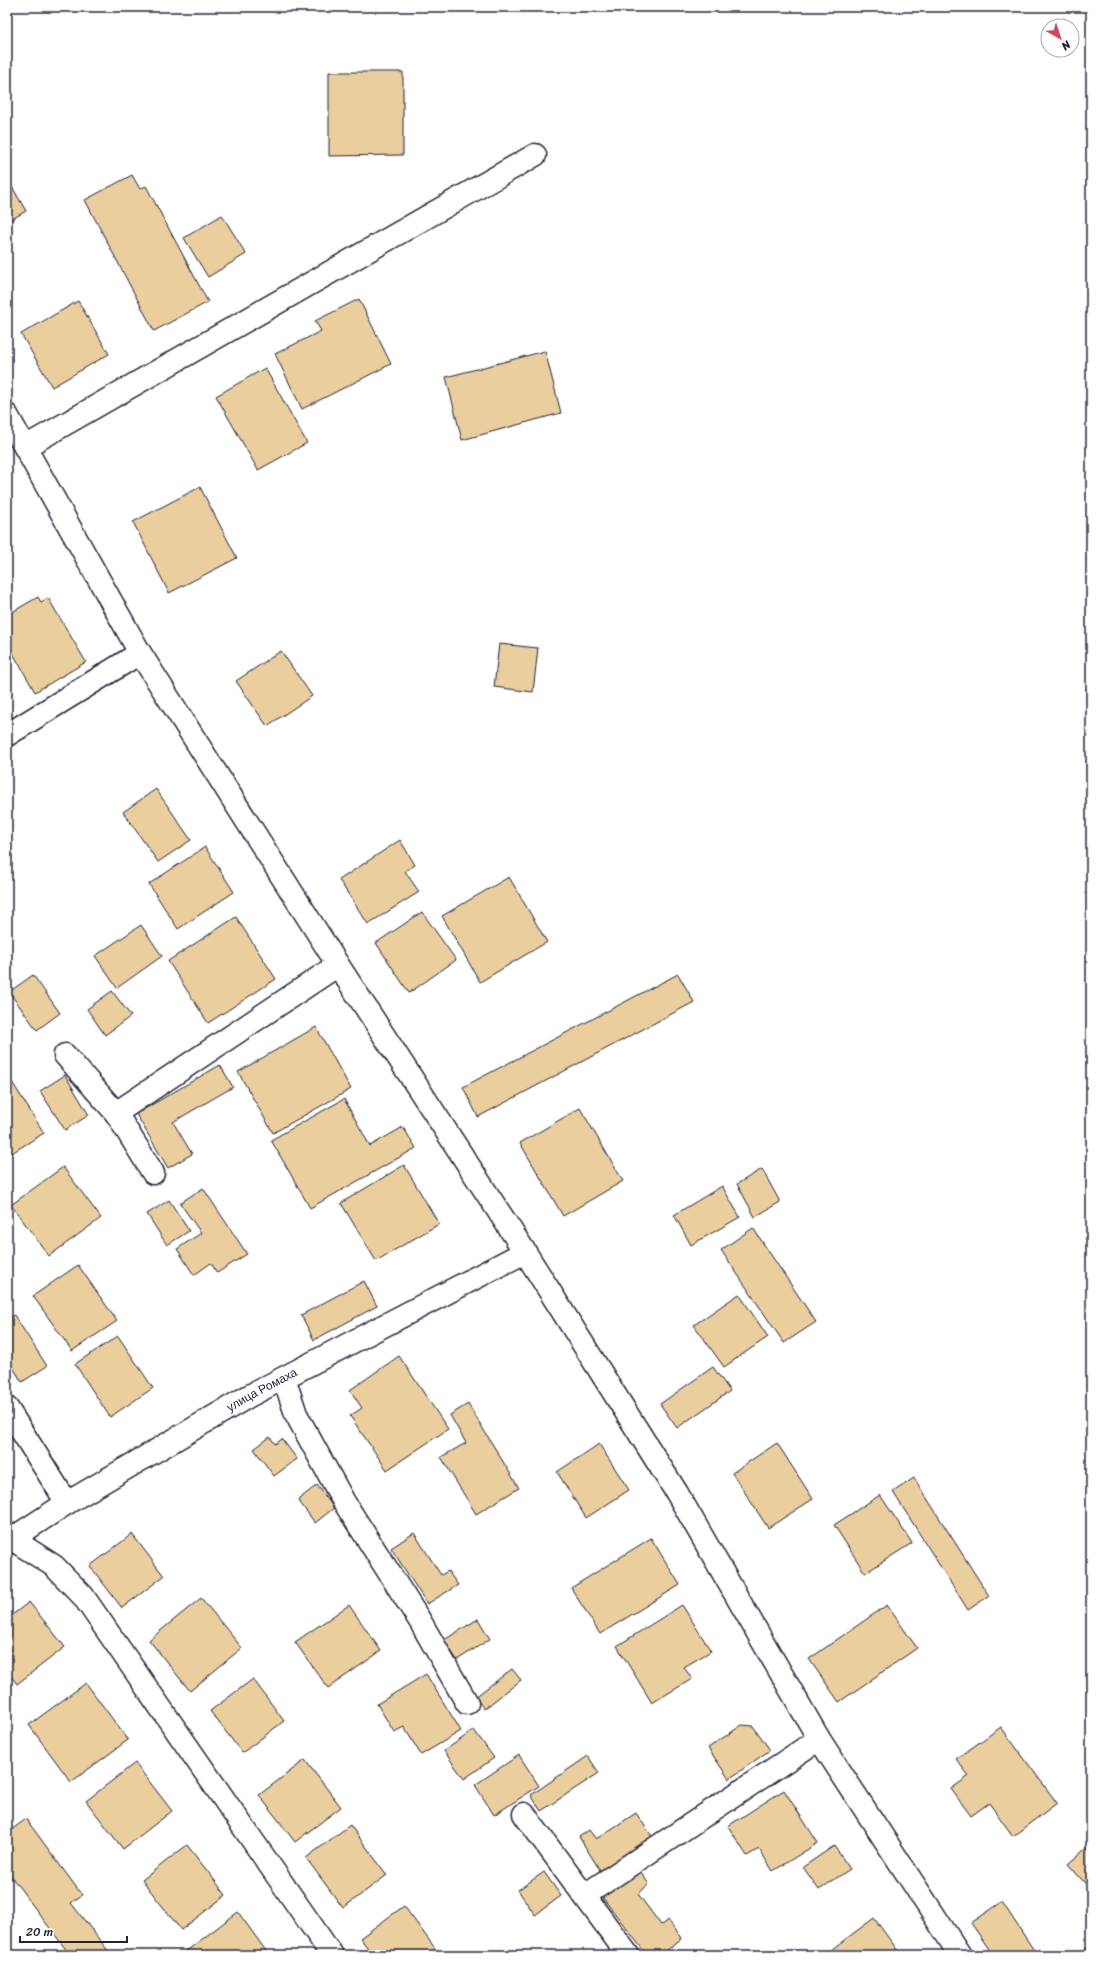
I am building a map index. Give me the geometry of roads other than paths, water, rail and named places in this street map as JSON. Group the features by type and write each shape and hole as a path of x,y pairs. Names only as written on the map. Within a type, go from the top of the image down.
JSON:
{"street":[{"path":"25,447 535,155"},
{"path":"7,415 140,653 338,965 525,1252 677,1493 819,1739 960,1955"},
{"path":"7,735 140,653"},
{"path":"116,1113 338,965"},
{"path":"65,1055 116,1113 153,1173"},
{"name":"улица Ромаха","path":"10,1540 67,1503 249,1396 525,1252"},
{"path":"284,1378 296,1414 344,1502 420,1621 467,1704"},
{"path":"7,1408 67,1503"},
{"path":"10,1540 54,1566 82,1596 332,1955"},
{"path":"585,1895 819,1739"},
{"path":"524,1814 628,1955"}]}
